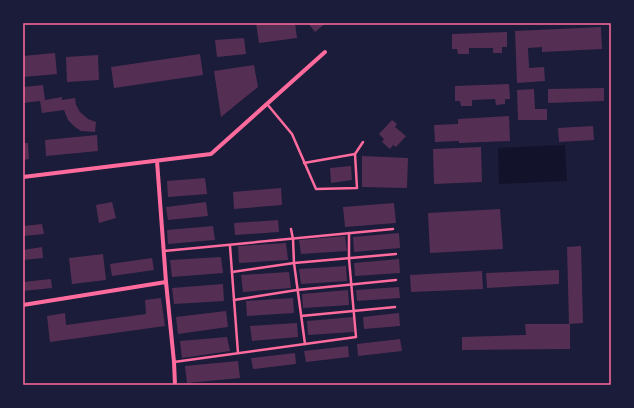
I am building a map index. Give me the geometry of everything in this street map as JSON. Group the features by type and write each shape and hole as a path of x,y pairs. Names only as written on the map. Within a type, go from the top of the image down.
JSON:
{"street":[{"path":"23,177 211,154 325,52"},
{"path":"157,161 175,385"},
{"path":"23,305 166,282"}],"lane":[{"path":"267,104 292,134 316,189 357,188 355,154 363,142"},
{"path":"304,163 355,154"},
{"path":"291,229 297,290 305,344"},
{"path":"164,251 393,229"},
{"path":"174,362 356,337 349,258 349,233"},
{"path":"230,245 238,353"},
{"path":"232,272 294,263 396,254"},
{"path":"234,300 297,290 396,280"},
{"path":"301,316 394,307"}],"shaded area":[{"path":"565,145 567,181 499,184 498,148"}],"building":[{"path":"256,23 295,23 297,38 259,43"},
{"path":"308,23 326,23 315,32"},
{"path":"601,27 602,49 542,52 542,47 528,48 529,68 544,67 545,81 517,83 515,31"},
{"path":"507,32 507,47 502,47 502,53 493,53 493,48 469,48 469,54 458,54 457,49 452,49 452,34"},
{"path":"244,38 246,54 217,57 215,40"},
{"path":"55,53 57,74 23,77 23,56"},
{"path":"200,54 203,75 114,88 111,67"},
{"path":"98,55 99,80 67,82 66,57"},
{"path":"254,65 258,87 221,117 214,71"},
{"path":"509,84 510,99 505,99 505,104 496,105 495,99 472,100 472,106 461,106 460,101 455,101 455,86"},
{"path":"43,85 45,100 62,97 62,100 75,98 76,105 80,112 88,119 96,122 95,132 81,131 75,127 68,120 64,110 42,113 40,101 23,103 23,87"},
{"path":"604,88 604,101 548,103 548,89"},
{"path":"534,89 535,109 547,109 547,120 518,120 517,90"},
{"path":"509,116 510,141 459,143 459,141 435,142 434,125 458,124 458,119"},
{"path":"392,120 397,124 395,127 406,136 396,147 393,145 390,149 382,142 384,139 379,134"},
{"path":"593,126 594,140 559,142 558,128"},
{"path":"97,135 98,151 46,156 45,140"},
{"path":"23,143 28,143 29,159 23,160"},
{"path":"481,147 482,182 434,184 433,149"},
{"path":"362,156 408,158 407,188 362,187"},
{"path":"351,166 352,180 331,183 330,168"},
{"path":"205,178 207,194 168,197 167,181"},
{"path":"281,188 282,205 234,209 233,192"},
{"path":"112,202 116,218 99,223 96,205"},
{"path":"206,202 208,216 168,220 166,207"},
{"path":"394,203 396,223 345,227 343,207"},
{"path":"500,209 503,249 430,253 428,213"},
{"path":"278,220 279,232 235,235 234,223"},
{"path":"42,224 44,234 23,236 23,226"},
{"path":"213,226 215,240 168,244 167,230"},
{"path":"399,233 400,248 354,252 353,237"},
{"path":"345,236 347,251 301,254 299,240"},
{"path":"286,243 288,260 239,263 238,246"},
{"path":"581,246 583,323 569,324 567,247"},
{"path":"42,247 43,258 23,260 23,250"},
{"path":"103,254 106,280 72,284 69,258"},
{"path":"221,257 223,273 172,277 170,260"},
{"path":"152,258 154,270 112,276 110,264"},
{"path":"399,259 400,273 355,276 354,263"},
{"path":"346,266 347,281 301,284 299,269"},
{"path":"559,270 559,284 487,288 486,273"},
{"path":"482,271 483,289 411,292 410,275"},
{"path":"289,272 291,288 243,292 241,275"},
{"path":"51,279 52,288 23,291 23,282"},
{"path":"223,284 224,301 174,304 172,288"},
{"path":"399,287 400,298 357,301 356,290"},
{"path":"348,290 349,305 303,308 302,294"},
{"path":"161,298 165,326 50,342 47,316 65,313 66,325 146,314 145,300"},
{"path":"293,298 294,313 247,316 246,301"},
{"path":"226,311 228,327 178,334 176,317"},
{"path":"399,313 400,326 364,329 363,317"},
{"path":"353,317 354,332 308,335 307,321"},
{"path":"297,323 298,337 252,341 250,326"},
{"path":"525,324 570,324 570,349 462,350 462,337 526,335"},
{"path":"227,337 230,351 182,358 180,341"},
{"path":"400,339 402,351 358,356 357,344"},
{"path":"348,346 349,357 306,362 304,351"},
{"path":"295,353 296,364 253,369 251,358"},
{"path":"238,361 240,378 187,383 185,366"}]}
